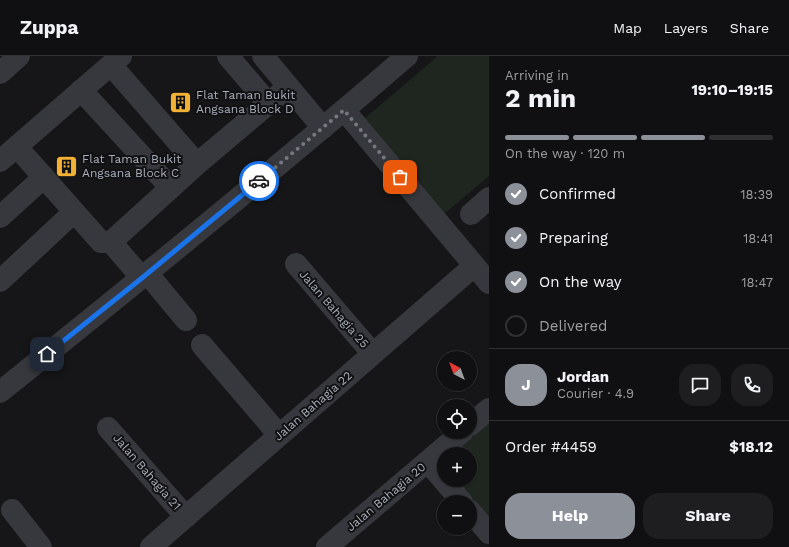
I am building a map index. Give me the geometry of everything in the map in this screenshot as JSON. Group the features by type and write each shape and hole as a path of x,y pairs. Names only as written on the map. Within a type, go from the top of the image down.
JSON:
{"street":[{"path":"0,73 19,56"},
{"path":"228,56 268,103"},
{"path":"263,56 323,128"},
{"path":"0,392 144,276 323,128 407,56"},
{"path":"0,161 116,60 197,164"},
{"path":"17,147 101,242 111,242 197,164 288,87"},
{"path":"81,90 171,188"},
{"path":"344,110 489,283"},
{"path":"0,217 44,177"},
{"path":"471,214 489,198"},
{"path":"0,281 74,212"},
{"path":"111,242 186,320"},
{"name":"Jalan Bahagia 25","path":"296,264 373,354"},
{"name":"Jalan Bahagia 22","path":"151,547 474,266"},
{"path":"202,345 280,436"},
{"path":"477,420 489,409"},
{"name":"Jalan Bahagia 21","path":"108,428 186,517"},
{"name":"Jalan Bahagia 20","path":"327,547 454,439"},
{"path":"428,462 456,495"},
{"path":"12,510 41,547"},
{"path":"477,519 489,534"}],"shaded area":[{"path":"438,56 489,56 489,176 444,214 364,119"},
{"path":"489,412 489,523 477,509 477,495 465,495 458,487 477,487 477,447 447,447 457,439 477,439 477,422"},
{"path":"437,456 437,463 433,459"}],"way so far":[{"path":"259,181 344,110 400,177"}],"place":[{"name":"Flat Taman Bukit Angsana Block D","path":"181,102"},
{"name":"Flat Taman Bukit Angsana Block C","path":"67,166"}],"route":[{"path":"47,354 147,274 259,181"}]}
